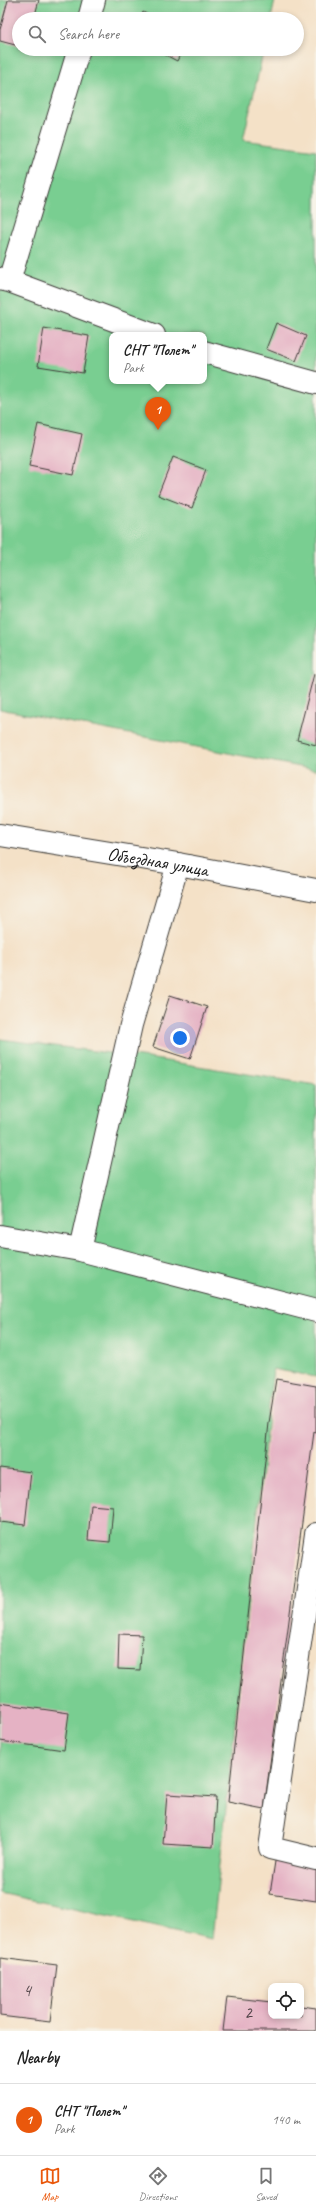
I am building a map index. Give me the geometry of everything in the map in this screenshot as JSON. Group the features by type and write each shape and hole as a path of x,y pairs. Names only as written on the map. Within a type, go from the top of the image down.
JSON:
{"main road":[{"path":"90,12 94,0"},
{"path":"77,56 5,280 146,332"},
{"path":"207,353 316,383"},
{"name":"Объездная улица","path":"0,835 178,864 316,890"},
{"path":"80,1250 131,1025 178,864"},
{"path":"0,1236 80,1250 316,1311"},
{"path":"316,1534 270,1848 316,1859"}],"green space":[{"path":"0,0 275,0 272,12 12,12 12,56 262,56 243,140 316,150 316,770 0,709"},
{"path":"0,1039 148,1058 316,1085 316,1377 273,1369 212,1939 0,1893"}],"building":[{"path":"8,0 39,0 36,12 12,12 12,44 0,41 0,30"},
{"path":"167,56 180,56 177,61"},
{"path":"276,323 306,336 296,361 266,349"},
{"path":"44,328 89,336 83,373 38,366"},
{"path":"38,424 82,434 73,475 29,466"},
{"path":"173,457 206,470 192,508 158,495"},
{"path":"314,674 316,675 316,745 297,740"},
{"path":"170,995 207,1007 190,1059 153,1047"},
{"path":"276,1379 316,1386 316,1433 314,1432 264,1809 228,1802 269,1423"},
{"path":"0,1468 31,1472 25,1525 0,1522"},
{"path":"91,1505 113,1507 110,1542 88,1540"},
{"path":"119,1634 142,1635 140,1670 118,1669"},
{"path":"0,1703 69,1713 64,1750 0,1741"},
{"path":"167,1794 216,1797 213,1847 163,1844"},
{"path":"276,1855 316,1861 316,1901 270,1894"},
{"path":"0,1958 57,1965 50,2022 0,2016"},
{"path":"227,1997 268,2002 268,2019 304,2019 304,2006 316,2008 316,2031 223,2031"}],"place":[{"name":"СНТ \"Полет\"","path":"158,430"}]}
